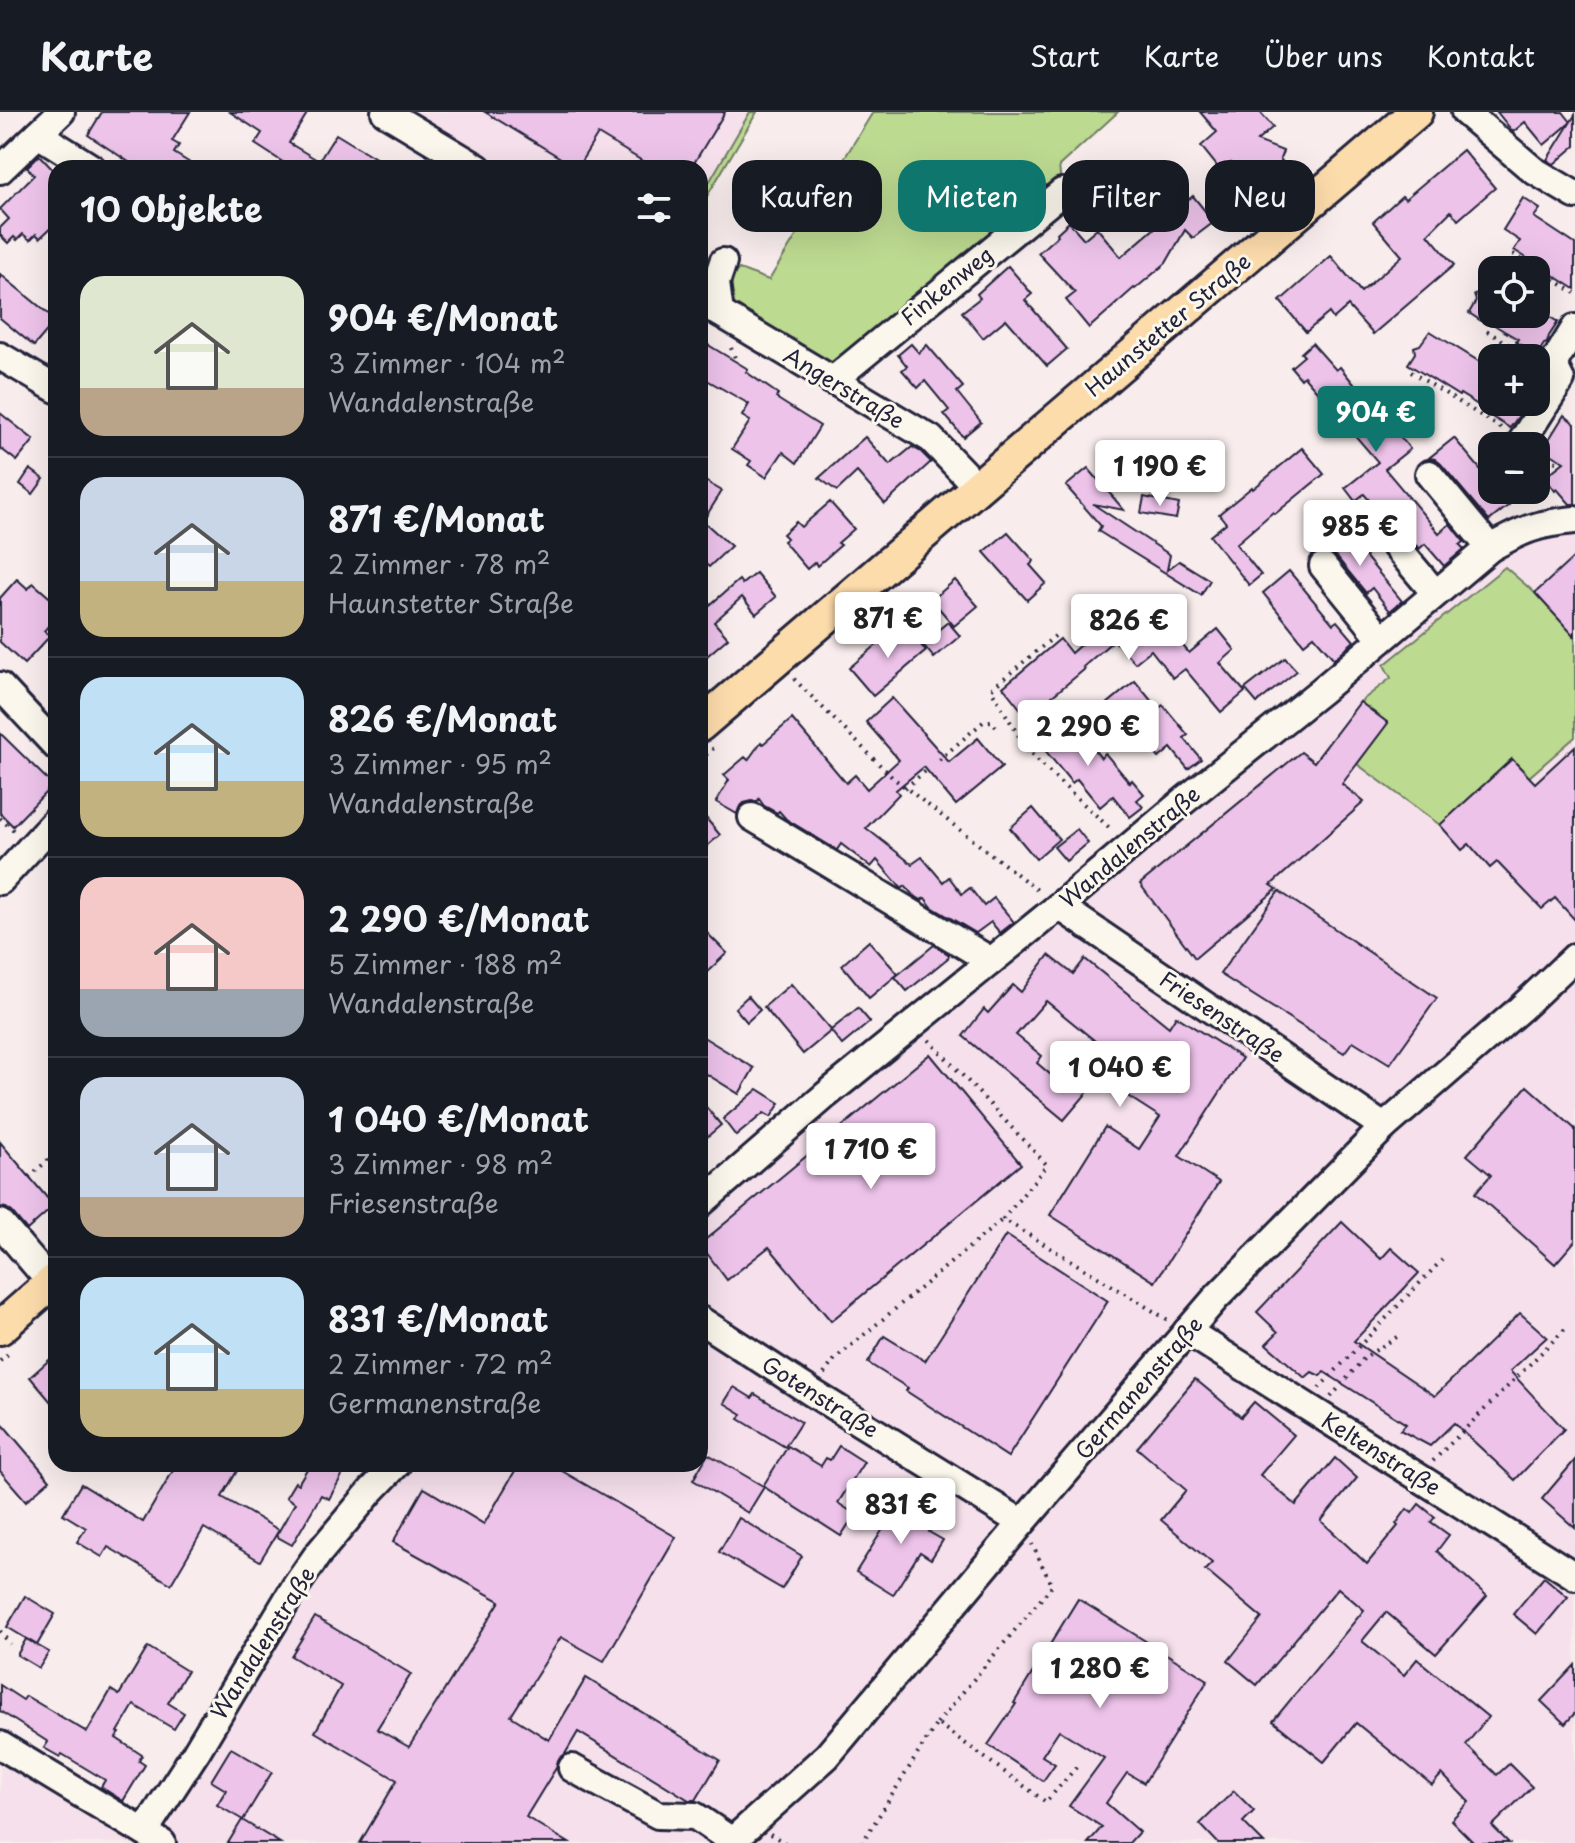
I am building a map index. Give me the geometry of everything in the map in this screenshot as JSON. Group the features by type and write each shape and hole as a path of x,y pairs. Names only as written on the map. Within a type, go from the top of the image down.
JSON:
{"main road":[{"name":"Haunstetter Straße","path":"708,718 1416,112"},
{"path":"0,1328 48,1286"}],"street":[{"path":"0,170 61,112"},
{"path":"385,112 465,160"},
{"path":"1465,112 1533,170 1575,195"},
{"path":"38,134 79,160"},
{"name":"Finkenweg","path":"832,381 1062,192"},
{"path":"710,307 723,262"},
{"name":"Angerstraße","path":"710,307 931,439 978,488"},
{"path":"1535,432 1561,380 1553,364 1575,328"},
{"path":"0,356 48,384"},
{"path":"1429,474 1490,548"},
{"name":"Wandalenstraße","path":"708,1197 826,1095 1490,548 1516,533 1547,522 1575,520"},
{"path":"1377,524 1435,593"},
{"path":"1323,566 1382,639"},
{"path":"0,686 48,737"},
{"path":"752,817 991,961"},
{"path":"0,881 48,829"},
{"name":"Friesenstraße","path":"1059,906 1384,1127"},
{"name":"Germanenstraße","path":"731,1842 827,1756 1215,1299 1384,1127 1575,957"},
{"path":"0,1223 24,1238 48,1272"},
{"name":"Gotenstraße","path":"708,1325 1022,1523"},
{"name":"Keltenstraße","path":"1187,1331 1575,1576"},
{"name":"Wandalenstraße","path":"153,1838 203,1741 295,1587 327,1544 389,1472"},
{"path":"0,1745 153,1838"},
{"path":"572,1768 658,1815 695,1816 731,1842"}],"path":[{"path":"1513,254 1575,293"},
{"path":"1487,331 1508,344"},
{"path":"1411,372 1508,432"},
{"path":"1550,458 1561,465"},
{"path":"1055,636 991,689 1024,745 1130,847"},
{"path":"794,679 892,777 1059,906"},
{"path":"939,760 983,722 991,721 996,727"},
{"path":"905,788 928,769"},
{"path":"811,1392 835,1359 1003,1219 1047,1165 914,1024"},
{"path":"29,1177 48,1160"},
{"path":"1003,1219 1187,1331"},
{"path":"1310,1409 1442,1260"},
{"path":"1417,1477 1567,1327"},
{"path":"1310,1409 1365,1357 1400,1335"},
{"path":"862,1843 937,1723 1052,1586 1022,1523"},
{"path":"0,1631 10,1644"},
{"path":"937,1723 1046,1802 1080,1763"}],"shaded area":[{"path":"399,112 750,112 708,184 708,160 479,160"},
{"path":"1557,505 1575,509 1575,1843 0,1843 0,1758 131,1835 393,1472 708,1472 708,1193 1480,545"}],"green space":[{"path":"750,112 757,112 708,195 708,184"},
{"path":"873,112 1118,112 1062,160 1059,166 1062,192 1046,205 1046,160 898,160 898,232 1012,232 831,377 730,310 727,282 739,269 769,280 799,232 882,232 882,160 843,160"},
{"path":"1505,567 1535,593 1575,637 1575,737 1529,777 1512,759 1440,825 1357,764 1388,723 1360,702 1391,678 1384,665"}],"building":[{"path":"102,112 190,112 172,141 179,145 174,153 185,160 126,160 88,135"},
{"path":"230,112 308,112 289,143 317,160 280,160 255,144 262,133"},
{"path":"485,112 725,112 696,160 641,160 598,134 582,160 564,160"},
{"path":"1200,112 1260,112 1273,127 1257,141 1283,151 1281,160 1212,160 1201,146 1217,132"},
{"path":"1497,112 1563,112 1571,122 1544,145 1525,122 1513,132"},
{"path":"1575,115 1575,146 1554,164 1547,160"},
{"path":"336,134 379,160 320,160"},
{"path":"1463,150 1495,188 1458,220 1451,211 1428,234 1454,265 1373,334 1348,306 1333,319 1329,313 1306,332 1280,301 1331,256 1361,292 1402,256 1373,222"},
{"path":"39,155 48,165 48,230 40,238 36,234 30,240 23,234 8,243 0,235 0,228 9,219 0,209 34,175 27,167"},
{"path":"1193,196 1205,211 1205,229 1193,238 1187,232 1189,199"},
{"path":"1523,198 1540,209 1534,217 1575,244 1575,289 1550,273 1550,256 1523,256 1514,250 1520,241 1503,230"},
{"path":"1062,228 1062,232 1078,232 1084,239 1092,232 1100,232 1121,257 1150,232 1184,232 1166,263 1089,328 1066,300 1075,293 1038,253"},
{"path":"1008,266 1032,294 1025,300 1067,349 1047,366 1006,319 983,338 962,312 980,298 977,294"},
{"path":"0,274 48,313 48,329 34,346 0,318"},
{"path":"1478,294 1478,319 1469,313 1476,301 1474,295"},
{"path":"1550,317 1558,322 1547,343 1519,344 1516,342 1518,339 1500,328 1550,328"},
{"path":"1430,331 1478,361 1478,405 1408,364 1415,353 1414,347 1420,345"},
{"path":"1312,343 1336,370 1340,367 1367,400 1370,398 1410,449 1385,469 1439,533 1450,524 1464,542 1460,545 1464,549 1444,566 1425,544 1419,549 1389,513 1376,508 1364,494 1355,501 1345,488 1378,462 1304,376 1301,379 1291,367 1304,356 1301,353"},
{"path":"911,344 919,353 927,345 963,387 957,392 981,422 963,437 944,414 949,410 925,381 918,388 902,370 907,366 898,355"},
{"path":"708,345 748,369 746,372 778,394 776,398 820,426 797,463 783,452 766,477 748,465 751,461 732,449 750,421 742,416 749,404 708,381"},
{"path":"0,413 34,440 17,461 0,448"},
{"path":"1564,415 1575,424 1575,504 1570,504 1550,484 1550,473 1564,462 1550,453 1550,438"},
{"path":"1493,416 1518,416 1510,428"},
{"path":"865,437 890,465 912,447 931,462 885,504 857,472 837,491 819,478"},
{"path":"1454,438 1478,466 1478,504 1509,505 1489,521 1441,464 1429,458"},
{"path":"1209,444 1221,458 1207,469 1196,456"},
{"path":"1302,448 1324,474 1236,544 1261,575 1249,585 1210,536 1226,523 1219,514"},
{"path":"1088,468 1124,510 1093,504 1170,555 1167,570 1179,561 1210,580 1201,595 1098,531 1101,526 1066,486"},
{"path":"30,469 44,479 33,494 20,484"},
{"path":"708,483 722,491 708,513"},
{"path":"1144,497 1179,504 1176,519 1141,513"},
{"path":"830,502 854,529 817,566 815,562 807,569 783,541 787,538 783,534 796,522 801,527"},
{"path":"708,525 731,546 708,566"},
{"path":"1342,528 1402,601 1390,611 1372,588 1366,593 1335,555 1317,549"},
{"path":"1008,532 1034,561 1030,565 1046,583 1027,600 984,552"},
{"path":"1575,556 1575,637 1535,593"},
{"path":"1289,571 1333,624 1337,621 1354,641 1334,659 1314,636 1304,644 1263,593"},
{"path":"756,573 776,597 756,614 742,597 714,622 728,638 708,655 708,607 739,580 742,584"},
{"path":"17,579 28,589 33,583 48,596 48,626 44,631 48,638 24,664 0,642 0,598"},
{"path":"955,580 978,606 954,626 932,600"},
{"path":"1149,605 1189,653 1218,629 1235,650 1220,663 1245,692 1221,712 1185,669 1173,678 1151,650 1135,663 1114,640 1083,667 1085,669 1027,717 1003,687 1060,639 1071,653 1104,624 1113,636"},
{"path":"948,622 960,636 934,658 922,643"},
{"path":"903,623 926,651 873,696 849,668"},
{"path":"1285,658 1297,671 1257,703 1245,689"},
{"path":"1135,681 1158,709 1163,705 1188,735 1184,738 1201,759 1188,769 1171,748 1159,758 1135,730 1130,734 1106,705"},
{"path":"892,698 949,762 978,738 1002,767 956,805 924,767 896,790 899,794 866,828 912,864 922,857 943,882 949,877 962,894 970,888 984,906 994,898 1014,922 1000,933 991,922 976,933 932,907 925,898 921,900 905,886 902,889 877,860 871,867 841,844 837,850 786,819 779,811 777,813 764,806 759,799 744,803 737,814 716,802 729,780 724,775 745,757 748,760 761,742 763,744 792,719 846,783 855,775 867,789 899,760 866,722"},
{"path":"1360,702 1388,723 1342,784 1364,802 1271,885 1277,889 1195,958 1140,884 1301,752 1314,762"},
{"path":"1037,716 1060,743 1077,729 1101,758 1105,753 1130,783 1132,780 1144,794 1137,800 1143,807 1130,817 1113,796 1100,807 1077,779 1072,783 1025,726"},
{"path":"0,733 48,780 48,790 13,826 0,813"},
{"path":"1575,746 1575,920 1555,898 1542,909 1497,862 1490,868 1469,844 1462,850 1440,825 1512,759 1535,783"},
{"path":"1033,808 1059,839 1036,859 1010,828"},
{"path":"708,821 720,835 708,845"},
{"path":"1077,829 1088,843 1066,861 1054,847"},
{"path":"1279,891 1437,998 1390,1064 1353,1041 1344,1053 1220,974"},
{"path":"708,934 727,953 708,971"},
{"path":"869,941 898,974 869,998 842,965"},
{"path":"934,945 949,955 948,958 907,991 895,977"},
{"path":"1049,955 1073,974 1085,959 1169,1027 1176,1016 1242,1058 1179,1156 1219,1182 1155,1282 1050,1215 1105,1127 1139,1149 1160,1117 1126,1095 1138,1076 1046,1001 1016,1035 1042,1056 1037,1063 1064,1086 1075,1073 1092,1087 1064,1120 963,1036 984,1009 988,1013 1013,985 1021,992"},
{"path":"791,984 831,1030 858,1008 870,1022 842,1045 831,1031 803,1054 764,1007"},
{"path":"748,996 760,1010 747,1022 735,1008"},
{"path":"708,1040 754,1068 739,1094 708,1075"},
{"path":"930,1054 1021,1164 831,1321 769,1247 727,1280 708,1255 708,1237"},
{"path":"1527,1086 1575,1129 1575,1241 1555,1264 1475,1193 1491,1175 1467,1155"},
{"path":"758,1089 780,1103 771,1117 764,1113 736,1136 723,1119"},
{"path":"708,1110 721,1125 708,1136"},
{"path":"0,1142 48,1199 48,1211 27,1230 12,1212 0,1207"},
{"path":"1342,1222 1381,1259 1391,1248 1419,1273 1354,1341 1435,1396 1520,1313 1547,1337 1510,1371 1564,1429 1515,1480 1454,1423 1430,1446 1400,1430 1406,1424 1324,1372 1320,1376 1312,1372 1305,1378 1266,1344 1278,1332 1257,1312"},
{"path":"1006,1235 1108,1301 1008,1457 868,1363 884,1336 925,1361"},
{"path":"48,1361 48,1398 30,1377"},
{"path":"1195,1379 1241,1417 1254,1402 1294,1435 1260,1475 1296,1505 1335,1458 1357,1478 1321,1521 1367,1564 1398,1526 1396,1524 1407,1509 1412,1513 1419,1504 1435,1517 1431,1522 1449,1535 1437,1551 1487,1596 1436,1654 1386,1612 1362,1641 1404,1675 1417,1659 1488,1717 1466,1745 1497,1775 1509,1764 1532,1787 1492,1826 1509,1843 1474,1843 1451,1820 1469,1802 1442,1774 1432,1785 1356,1723 1324,1762 1273,1721 1364,1610 1338,1588 1257,1685 1228,1661 1262,1618 1205,1570 1212,1563 1161,1520 1186,1490 1137,1448"},
{"path":"734,1387 752,1398 755,1394 801,1422 785,1447 739,1419 742,1414 724,1403"},
{"path":"0,1421 50,1480 26,1501 0,1471"},
{"path":"788,1446 821,1466 826,1458 830,1460 839,1446 864,1462 838,1503 855,1514 841,1536 764,1487 748,1513 693,1480 698,1472 708,1472 708,1454 763,1486"},
{"path":"1575,1460 1575,1528 1542,1499"},
{"path":"172,1472 236,1472 222,1497 279,1530 260,1561 204,1528 171,1584 108,1547 102,1557 77,1542 86,1528 63,1514 81,1484 143,1522"},
{"path":"305,1472 344,1472 329,1499 321,1495 292,1545 276,1536 295,1503 286,1497 295,1482 298,1484"},
{"path":"514,1472 564,1472 676,1537 604,1661 561,1637 511,1716 549,1740 586,1678 720,1760 696,1800 689,1800 578,1732 558,1760 526,1817 569,1843 360,1843 397,1780 315,1732 341,1686 291,1656 315,1617 411,1674 377,1729 409,1747 500,1601 393,1542 424,1488 484,1524"},
{"path":"917,1497 942,1512 929,1532 943,1540 931,1559 920,1552 893,1595 856,1572 891,1514 901,1520"},
{"path":"739,1518 802,1556 782,1589 719,1552"},
{"path":"1544,1577 1568,1597 1537,1634 1513,1614"},
{"path":"25,1596 55,1614 37,1645 7,1627"},
{"path":"1078,1599 1208,1680 1144,1783 1127,1773 1106,1803 1139,1832 1129,1843 1088,1843 1102,1827 1069,1806 1104,1758 1059,1730 1042,1756 1055,1764 1043,1781 988,1745"},
{"path":"26,1639 49,1652 39,1668 17,1655"},
{"path":"148,1647 187,1671 168,1703 184,1713 174,1729 134,1705 116,1738 142,1755 139,1761 145,1765 123,1801 101,1787 105,1780 62,1754 60,1757 44,1748 48,1742 0,1711 0,1685 23,1700 26,1696 87,1732 111,1690 119,1695"},
{"path":"1575,1665 1575,1713 1565,1724 1541,1701"},
{"path":"231,1748 272,1772 243,1820 217,1805 226,1790 211,1781"},
{"path":"1234,1791 1254,1811 1243,1822 1264,1843 1218,1843 1200,1824"},
{"path":"242,1820 280,1843 228,1843"}]}
